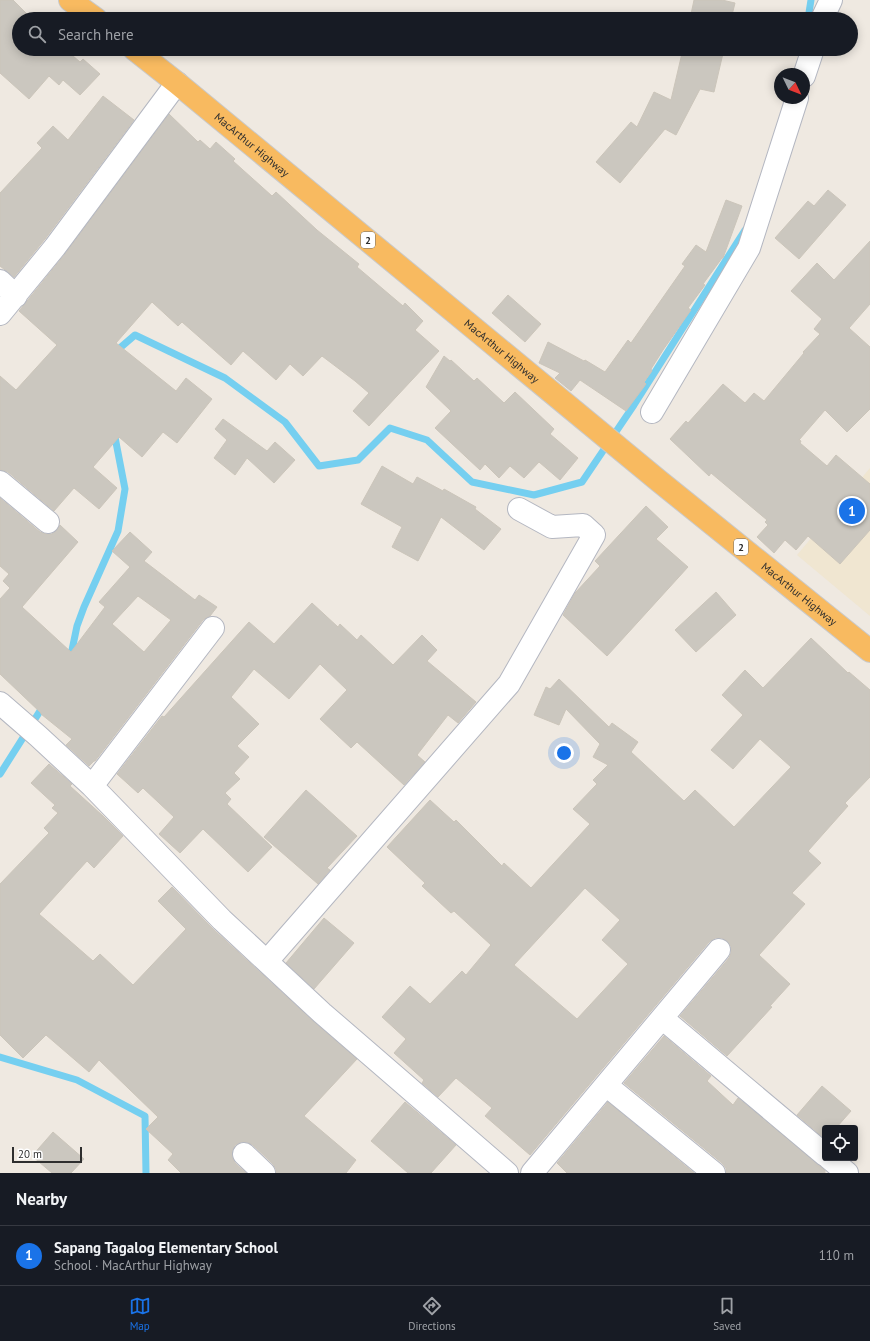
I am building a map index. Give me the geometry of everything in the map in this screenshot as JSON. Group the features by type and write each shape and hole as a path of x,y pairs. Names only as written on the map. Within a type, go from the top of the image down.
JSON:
{"highway":[{"path":"70,0 93,11"},
{"name":"MacArthur Highway","path":"143,56 177,82 606,437 870,651"}],"street":[{"path":"825,12 831,0"},
{"path":"806,68 810,56"},
{"path":"0,314 54,247 177,82"},
{"path":"652,412 749,248 795,104"},
{"path":"0,281 16,296"},
{"path":"0,482 48,522"},
{"path":"267,961 509,684 594,535 583,525 552,527 519,509"},
{"path":"92,786 213,628"},
{"path":"0,703 92,786 222,920 322,1013 507,1173"},
{"path":"532,1173 719,950"},
{"path":"662,1018 822,1152"},
{"path":"606,1085 714,1173"},
{"path":"244,1154 264,1173"},
{"path":"833,1161 847,1173"}],"shaded area":[{"path":"870,468 870,616 797,555"}],"building":[{"path":"0,0 13,0 25,12 12,12 12,56 73,56 80,62 83,59 100,74 80,95 63,80 59,85 49,76 29,99 0,73"},
{"path":"694,0 722,0 735,3 733,12 691,12"},
{"path":"681,56 722,56 714,92 700,89 676,135 665,129 620,183 596,162 631,122 637,127 654,92 671,100"},
{"path":"103,96 134,120 45,239 14,277 0,266 0,193 42,148 37,143 53,126 68,140"},
{"path":"169,114 198,142 200,140 210,149 216,142 235,159 233,161 272,196 276,192 317,230 359,264 357,267 403,306 405,303 423,321 415,330 439,351 369,426 353,411 369,393 322,356 303,376 290,364 276,380 243,351 231,365 182,322 178,326 152,302 116,343 176,391 186,378 212,399 177,443 163,432 142,457 119,437 93,467 117,488 99,509 74,488 54,511 8,472 0,470 0,376 16,390 57,345 19,311 65,254"},
{"path":"828,190 846,205 799,259 775,238 808,201 814,206"},
{"path":"726,200 742,206 723,258 703,284 705,285 688,308 691,310 651,369 652,371 644,382 646,384 626,411 580,380 571,391 555,378 560,373 539,363 548,342 584,361 585,360 605,372 628,340 631,343 685,266 682,264 696,245 706,252"},
{"path":"870,241 870,304 849,328 870,347 870,409 847,432 825,410 799,440 801,441 800,443 827,466 836,455 870,484 870,530 840,564 808,536 796,550 785,540 774,553 757,537 768,525 765,522 767,520 711,473 709,476 670,439 686,421 688,423 723,384 745,403 754,393 764,401 804,353 803,352 820,334 814,329 822,319 791,291 817,263 834,280"},
{"path":"508,295 541,324 525,342 492,313"},
{"path":"444,356 450,361 451,360 474,381 477,378 504,403 515,392 554,429 550,434 578,458 560,480 539,462 524,478 510,466 499,478 485,464 480,470 435,428 451,411 426,387"},
{"path":"223,419 267,451 275,442 295,460 274,483 247,458 235,475 214,458 227,440 215,429"},
{"path":"382,466 413,484 417,477 443,491 444,489 476,507 475,509 501,529 484,550 441,517 418,561 392,547 402,527 361,504"},
{"path":"0,498 40,532 52,534 60,525 78,542 22,607 71,652 105,607 99,602 130,567 112,551 130,532 152,552 144,561 195,600 199,595 217,607 210,616 203,620 95,761 89,766 66,745 72,739 41,714 0,674 0,599 10,588 3,581 9,574 0,566","holes":["138,596 171,620 144,652 112,624"]},
{"path":"646,506 668,527 656,539 688,567 607,656 563,615 575,593 600,566 595,561"},
{"path":"716,592 736,615 696,652 675,630"},
{"path":"312,603 338,627 340,624 357,640 361,635 393,665 422,635 437,650 427,661 476,702 458,723 448,715 417,755 425,762 404,785 357,742 351,748 320,719 347,690 320,664 289,699 254,669 231,697 259,724 237,746 249,757 234,773 240,779 225,793 231,799 227,804 272,847 248,872 203,829 180,853 159,834 174,817 143,788 138,793 117,774 162,716 164,717 249,622 274,644"},
{"path":"811,638 848,673 849,672 870,690 870,777 845,803 848,806 808,851 821,863 792,893 805,904 759,955 790,984 770,1006 772,1007 727,1056 680,1016 729,958 731,946 722,938 715,938 709,942 530,1155 485,1116 492,1108 456,1078 438,1097 422,1083 424,1080 394,1053 406,1039 382,1017 410,986 430,1004 462,971 466,975 491,945 454,911 451,913 422,886 425,883 387,847 430,800 454,822 456,820 502,866 504,863 531,888 590,824 573,809 597,784 593,780 608,765 593,757 600,744 566,709 559,725 534,715 546,687 550,689 559,679 609,727 612,723 638,742 631,752 684,801 695,790 734,827 791,767 760,739 733,769 711,750 743,715 722,695 745,670 763,688","holes":["585,888 620,920 602,940 628,964 577,1019 514,965"]},
{"path":"49,764 72,784 70,786 123,836 94,868 87,861 39,914 93,961 100,954 133,985 186,929 158,901 172,887 213,929 314,1022 357,1059 304,1116 356,1160 346,1173 276,1173 276,1169 273,1164 253,1145 247,1142 241,1142 235,1145 232,1151 232,1157 235,1163 246,1173 181,1173 168,1160 173,1154 146,1129 158,1117 99,1060 89,1072 46,1035 23,1058 0,1035 0,884 49,833 44,828 58,813 52,808 55,805 31,783"},
{"path":"306,790 357,836 327,868 330,870 318,884 264,837"},
{"path":"324,918 354,943 314,989 286,963"},
{"path":"664,1036 711,1076 707,1081 733,1105 738,1098 820,1166 825,1173 726,1173 726,1168 722,1163 624,1083"},
{"path":"822,1086 851,1111 839,1125 822,1125 822,1136 797,1115"},
{"path":"405,1102 456,1145 431,1173 408,1173 371,1141"},
{"path":"608,1102 694,1173 567,1173 557,1163"},
{"path":"53,1132 84,1159 71,1173 52,1173 32,1156"}],"waterway":[{"path":"809,12 811,0"},
{"path":"114,353 135,335 225,378 285,422 319,466 358,460 390,428 427,440 472,482 534,495 582,482 634,405 745,230"},
{"path":"67,660 72,650 77,626 84,607 118,531 125,489 114,432"},
{"path":"0,774 40,711 42,703"},
{"path":"0,1057 77,1080 145,1116 146,1173"}],"place":[{"name":"Sapang Tagalog Elementary School","path":"852,511"}]}
